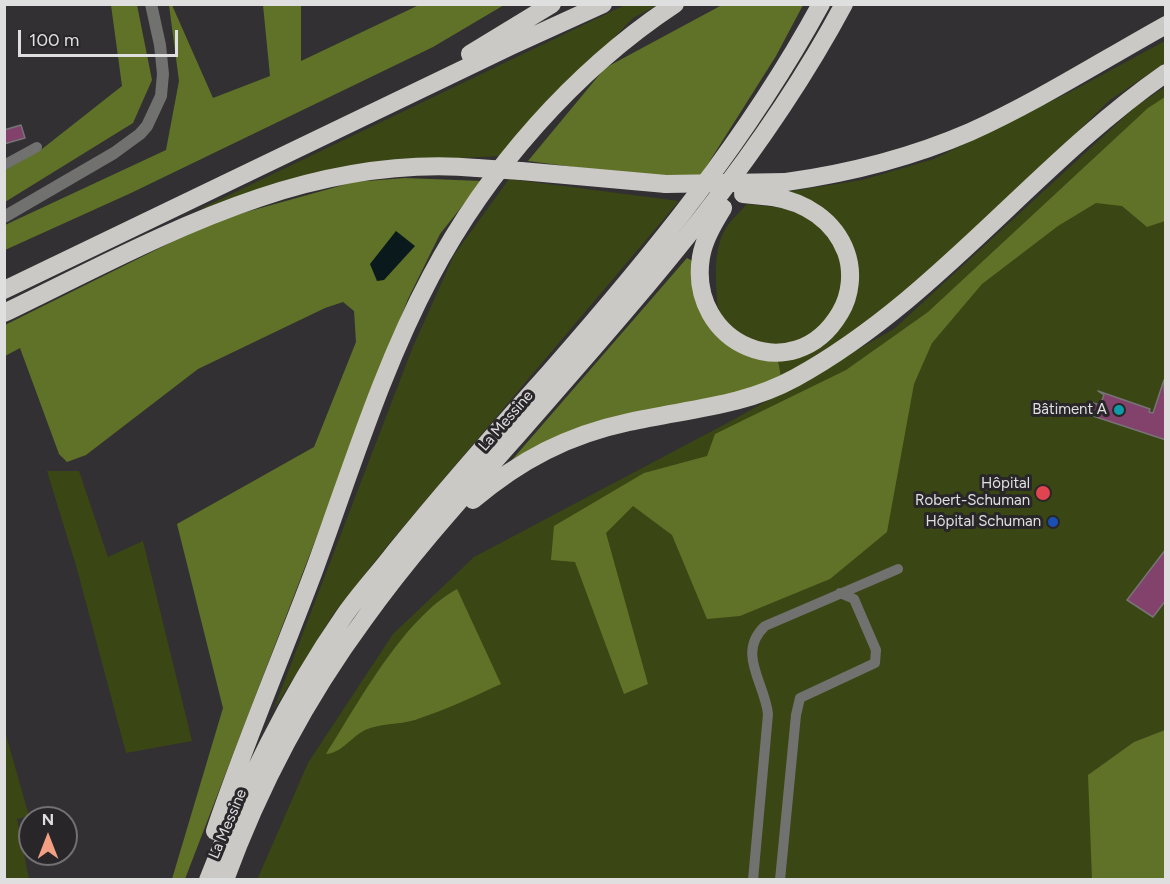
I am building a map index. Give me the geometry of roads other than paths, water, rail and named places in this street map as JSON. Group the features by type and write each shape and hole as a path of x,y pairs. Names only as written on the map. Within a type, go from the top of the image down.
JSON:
{"highway":[{"path":"401,99 428,76 552,4"},
{"path":"4,290 603,4"},
{"path":"199,879 229,791 280,663 371,415 431,276 480,197 553,108 611,50 675,4"},
{"name":"La Messine","path":"208,879 241,797 297,687 345,614 446,489 616,296 689,208 775,85 821,4"},
{"name":"La Messine","path":"225,879 255,803 313,696 364,618 441,521 703,219 795,91 844,4"},
{"path":"663,187 786,182 864,168 970,131 1052,90 1166,25"},
{"path":"441,521 511,469 552,446 603,427 731,404 792,380 836,354 928,283 1076,146 1166,73"},
{"path":"4,313 181,228 284,188 370,170 433,166 521,171 663,187 773,197 802,206 827,222 843,246 850,268 846,299 830,328 800,348 774,353 738,343 719,327 706,309 700,270 704,243 716,218 795,91"}],"street":[{"path":"4,217 114,153 147,126 161,96 164,74 151,4"},
{"path":"4,165 37,147"},
{"path":"753,879 768,714 767,700 750,656 753,641 765,626 898,569"},
{"path":"780,879 796,714 800,698 875,663 876,650 854,599 840,593"}],"place":[{"name":"Bâtiment A","path":"1119,410"},
{"name":"Hôpital Robert-Schuman","path":"1043,493"},
{"name":"Hôpital Schuman","path":"1053,522"}]}
